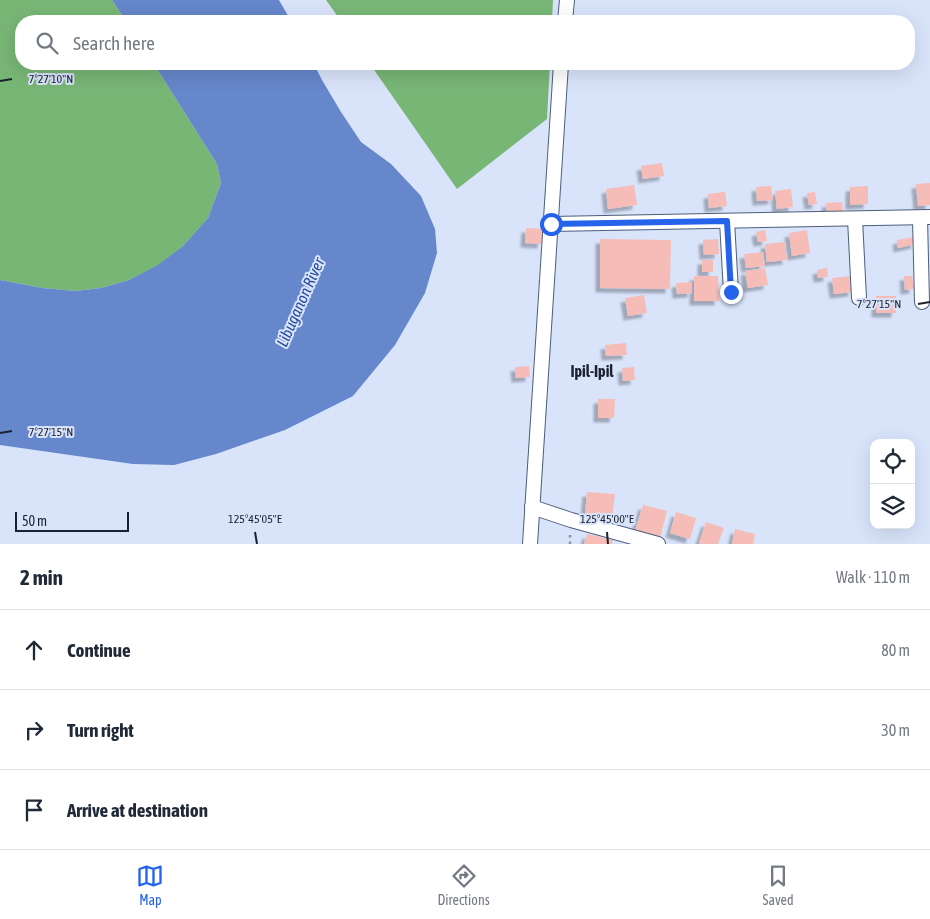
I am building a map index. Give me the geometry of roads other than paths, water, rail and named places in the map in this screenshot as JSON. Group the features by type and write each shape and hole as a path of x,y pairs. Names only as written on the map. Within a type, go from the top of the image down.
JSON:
{"street":[{"path":"566,15 567,0"},
{"path":"530,544 562,70"},
{"path":"551,224 925,218 922,302"},
{"path":"855,219 859,298"},
{"path":"727,221 731,292"},
{"path":"532,507 658,544"}],"water":[{"path":"112,0 279,0 288,15 122,15"},
{"name":"Libuganon River","path":"158,70 317,70 361,142 391,164 421,196 435,229 437,253 425,293 395,345 353,396 285,430 216,454 174,465 133,464 0,445 0,280 42,288 75,291 101,288 129,280 158,265 183,246 208,218 221,183 217,164"}],"district":[{"name":"Ipil-Ipil","path":"592,371"}]}
